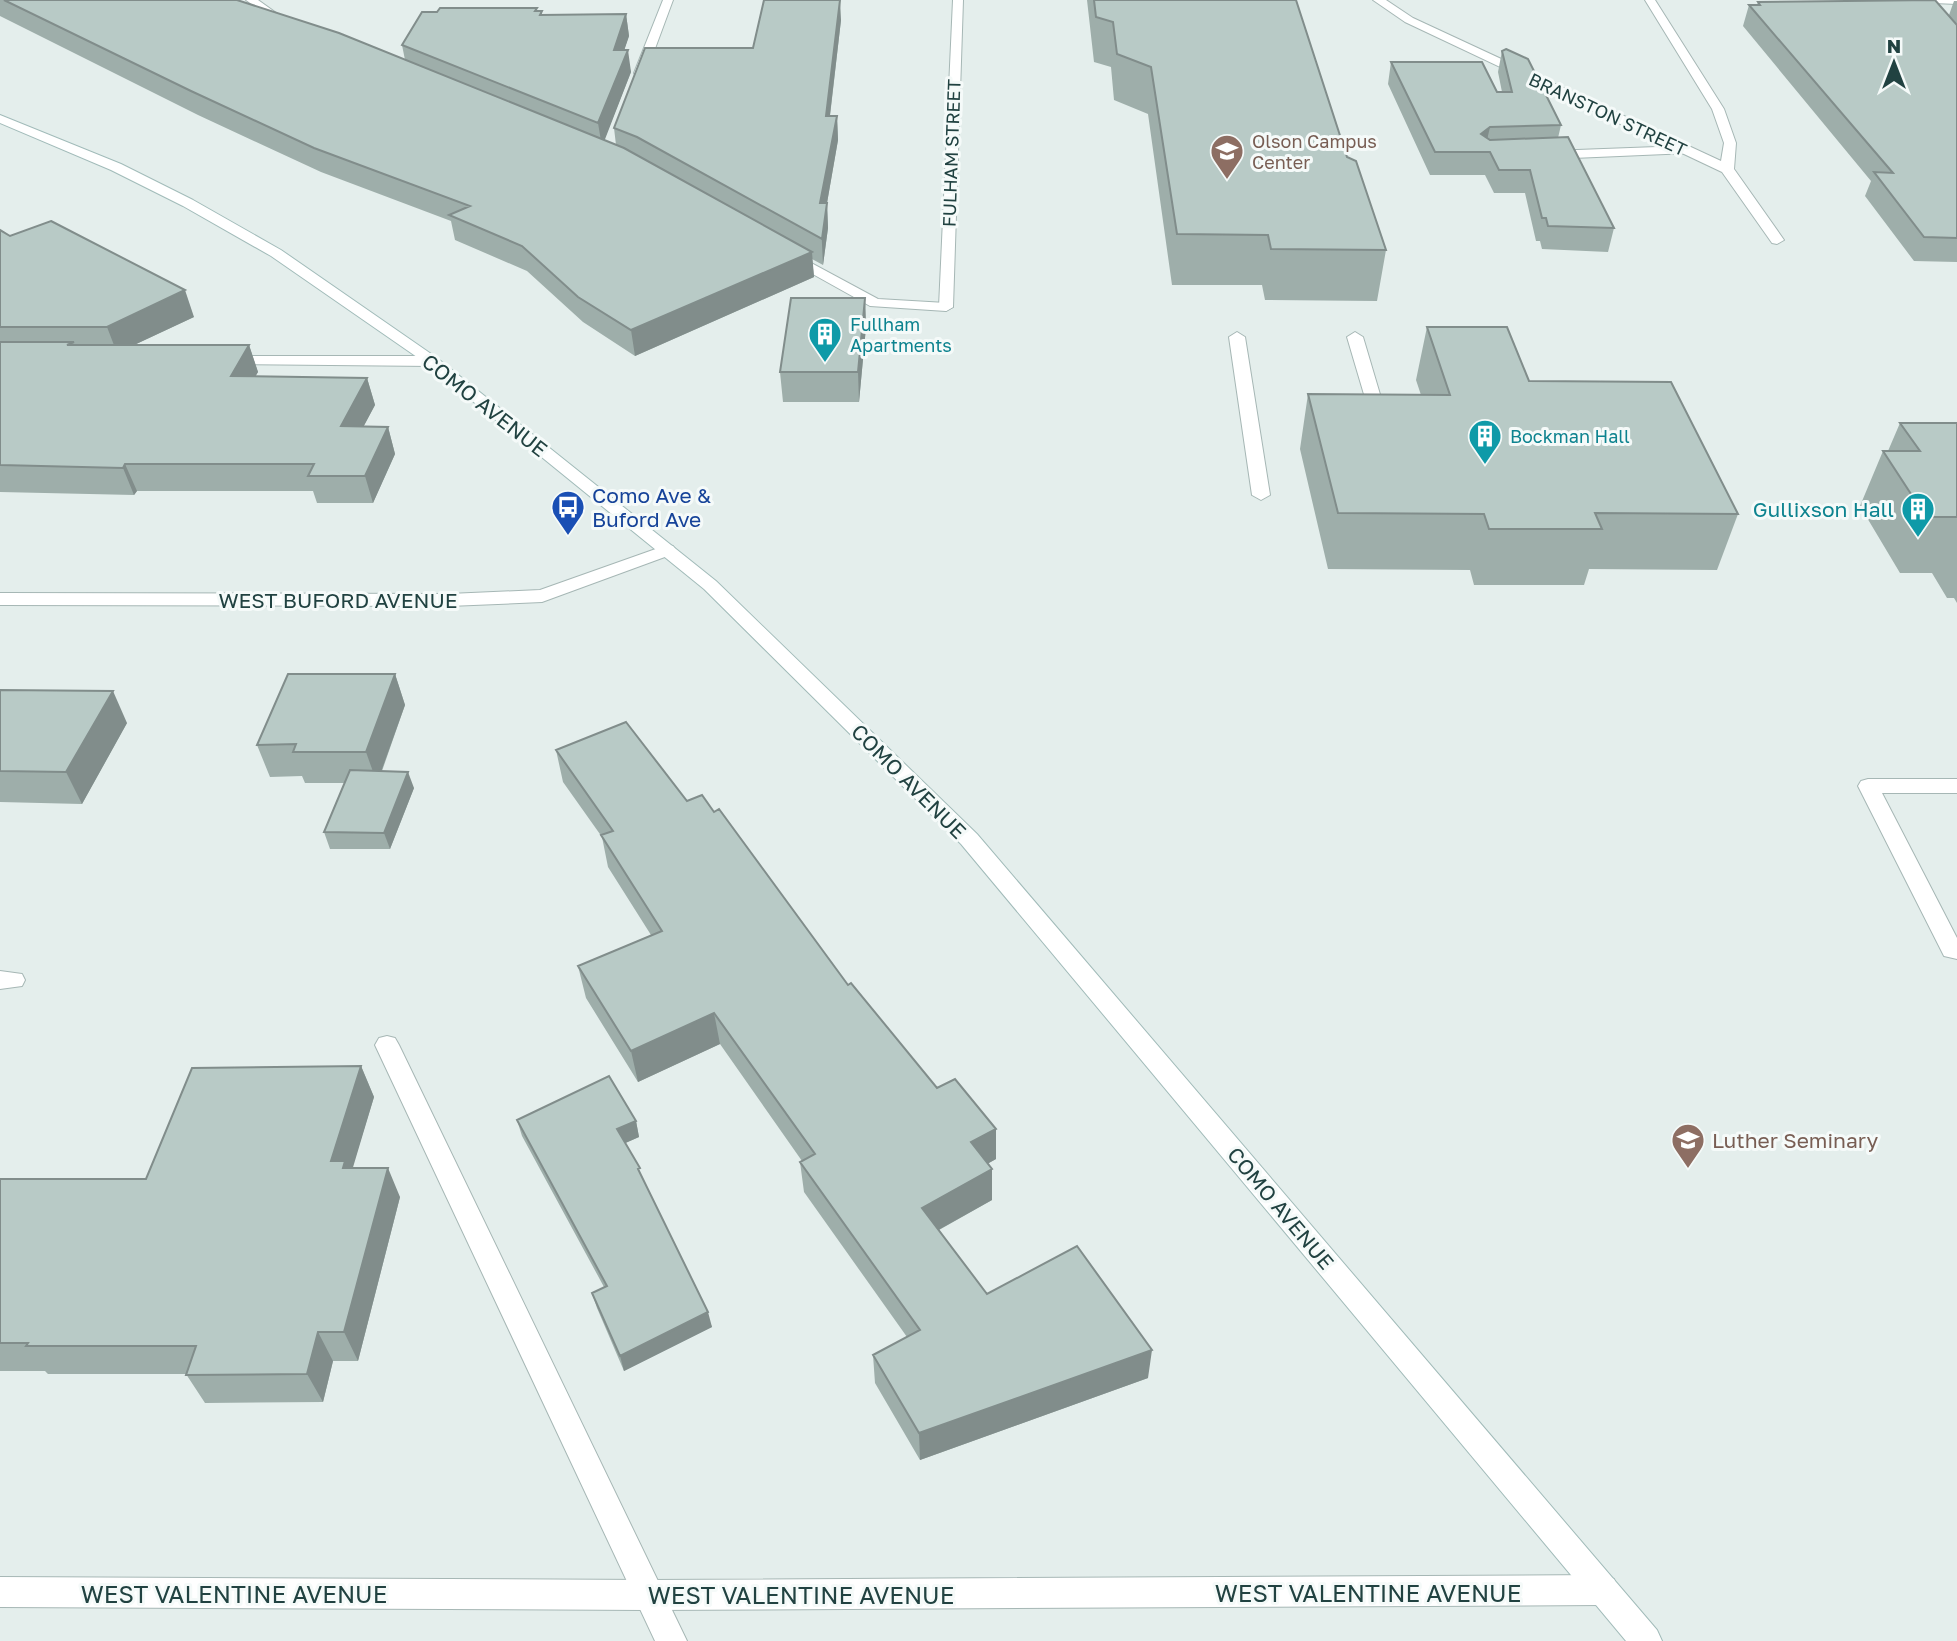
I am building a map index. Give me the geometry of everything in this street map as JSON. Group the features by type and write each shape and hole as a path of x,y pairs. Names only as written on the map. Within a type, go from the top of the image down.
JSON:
{"street":[{"path":"251,0 301,31"},
{"path":"636,83 668,0"},
{"name":"FULHAM STREET","path":"782,251 875,303 946,306 958,0"},
{"name":"BRANSTON STREET","path":"1378,0 1409,20 1727,169 1777,240"},
{"path":"1650,0 1718,109 1730,143 1727,169"},
{"path":"1934,0 1954,1"},
{"name":"COMO AVENUE","path":"0,118 116,167 188,203 276,253 432,361 710,585 969,839 1646,1641"},
{"path":"1538,155 1684,149"},
{"path":"1237,337 1261,495"},
{"path":"1355,337 1380,418"},
{"path":"206,361 432,361"},
{"name":"WEST BUFORD AVENUE","path":"0,599 449,600 542,596 667,550"},
{"path":"1957,786 1868,786 1952,950 1957,950"},
{"path":"387,1045 671,1641"},
{"name":"WEST VALENTINE AVENUE","path":"0,1592 647,1595 1603,1590"}],"building":[{"path":"4,0 237,0 339,33 624,148 812,252 631,330 578,297 522,246 449,215 470,206 314,148"},
{"path":"764,0 840,0 826,116 837,116 820,203 827,203 822,239 637,137 614,128 645,48 753,48"},
{"name":"Olson Campus Center","path":"1094,0 1296,0 1347,157 1356,161 1386,250 1271,249 1268,235 1177,234 1151,67 1117,54 1113,22 1096,17"},
{"path":"1935,0 1957,25 1957,238 1924,237 1874,172 1893,173 1749,5 1760,5 1758,2"},
{"path":"440,8 537,8 535,11 542,11 540,15 626,14 614,50 628,50 598,123 402,45 422,12 437,12"},
{"path":"1506,49 1528,59 1561,125 1490,127 1481,134 1490,140 1568,137 1614,228 1548,226 1546,218 1542,218 1530,170 1499,170 1490,152 1435,152 1391,62 1482,62 1497,92 1512,92 1502,51"},
{"path":"51,221 185,290 107,327 0,327 0,230 10,236"},
{"path":"791,298 865,298 858,372 780,372"},
{"path":"1427,327 1507,327 1529,381 1671,382 1738,514 1595,513 1602,529 1489,529 1484,514 1338,513 1308,394 1450,395"},
{"path":"0,342 74,342 67,345 249,345 231,376 367,378 341,426 388,427 365,476 308,476 314,464 125,464 123,468 0,465"},
{"path":"1900,423 1957,423 1957,517 1926,517 1883,451 1920,451"},
{"path":"288,674 395,674 366,752 293,752 296,744 257,745"},
{"path":"0,690 113,691 66,772 0,771"},
{"path":"626,722 687,801 702,795 714,812 719,809 848,985 851,983 937,1088 955,1079 996,1129 971,1142 992,1169 922,1208 987,1294 1077,1246 1152,1350 919,1433 873,1355 920,1330 800,1162 815,1154 714,1013 631,1051 578,966 662,931 601,835 613,831 556,750"},
{"path":"350,770 408,772 384,833 324,832"},
{"path":"361,1066 331,1161 345,1161 343,1168 388,1168 344,1332 318,1332 307,1374 186,1375 196,1346 26,1346 28,1343 0,1343 0,1179 146,1179 192,1068"},
{"path":"609,1076 636,1121 617,1129 640,1168 638,1169 708,1312 620,1356 592,1293 607,1286 517,1120"}],"place":[{"name":"Olson Campus Center","path":"1227,181"},
{"name":"Fullham Apartments","path":"825,364"},
{"name":"Bockman Hall","path":"1485,466"},
{"name":"Como Ave & Buford Ave","path":"568,537"},
{"name":"Gullixson Hall","path":"1918,539"},
{"name":"Luther Seminary","path":"1688,1170"}]}
